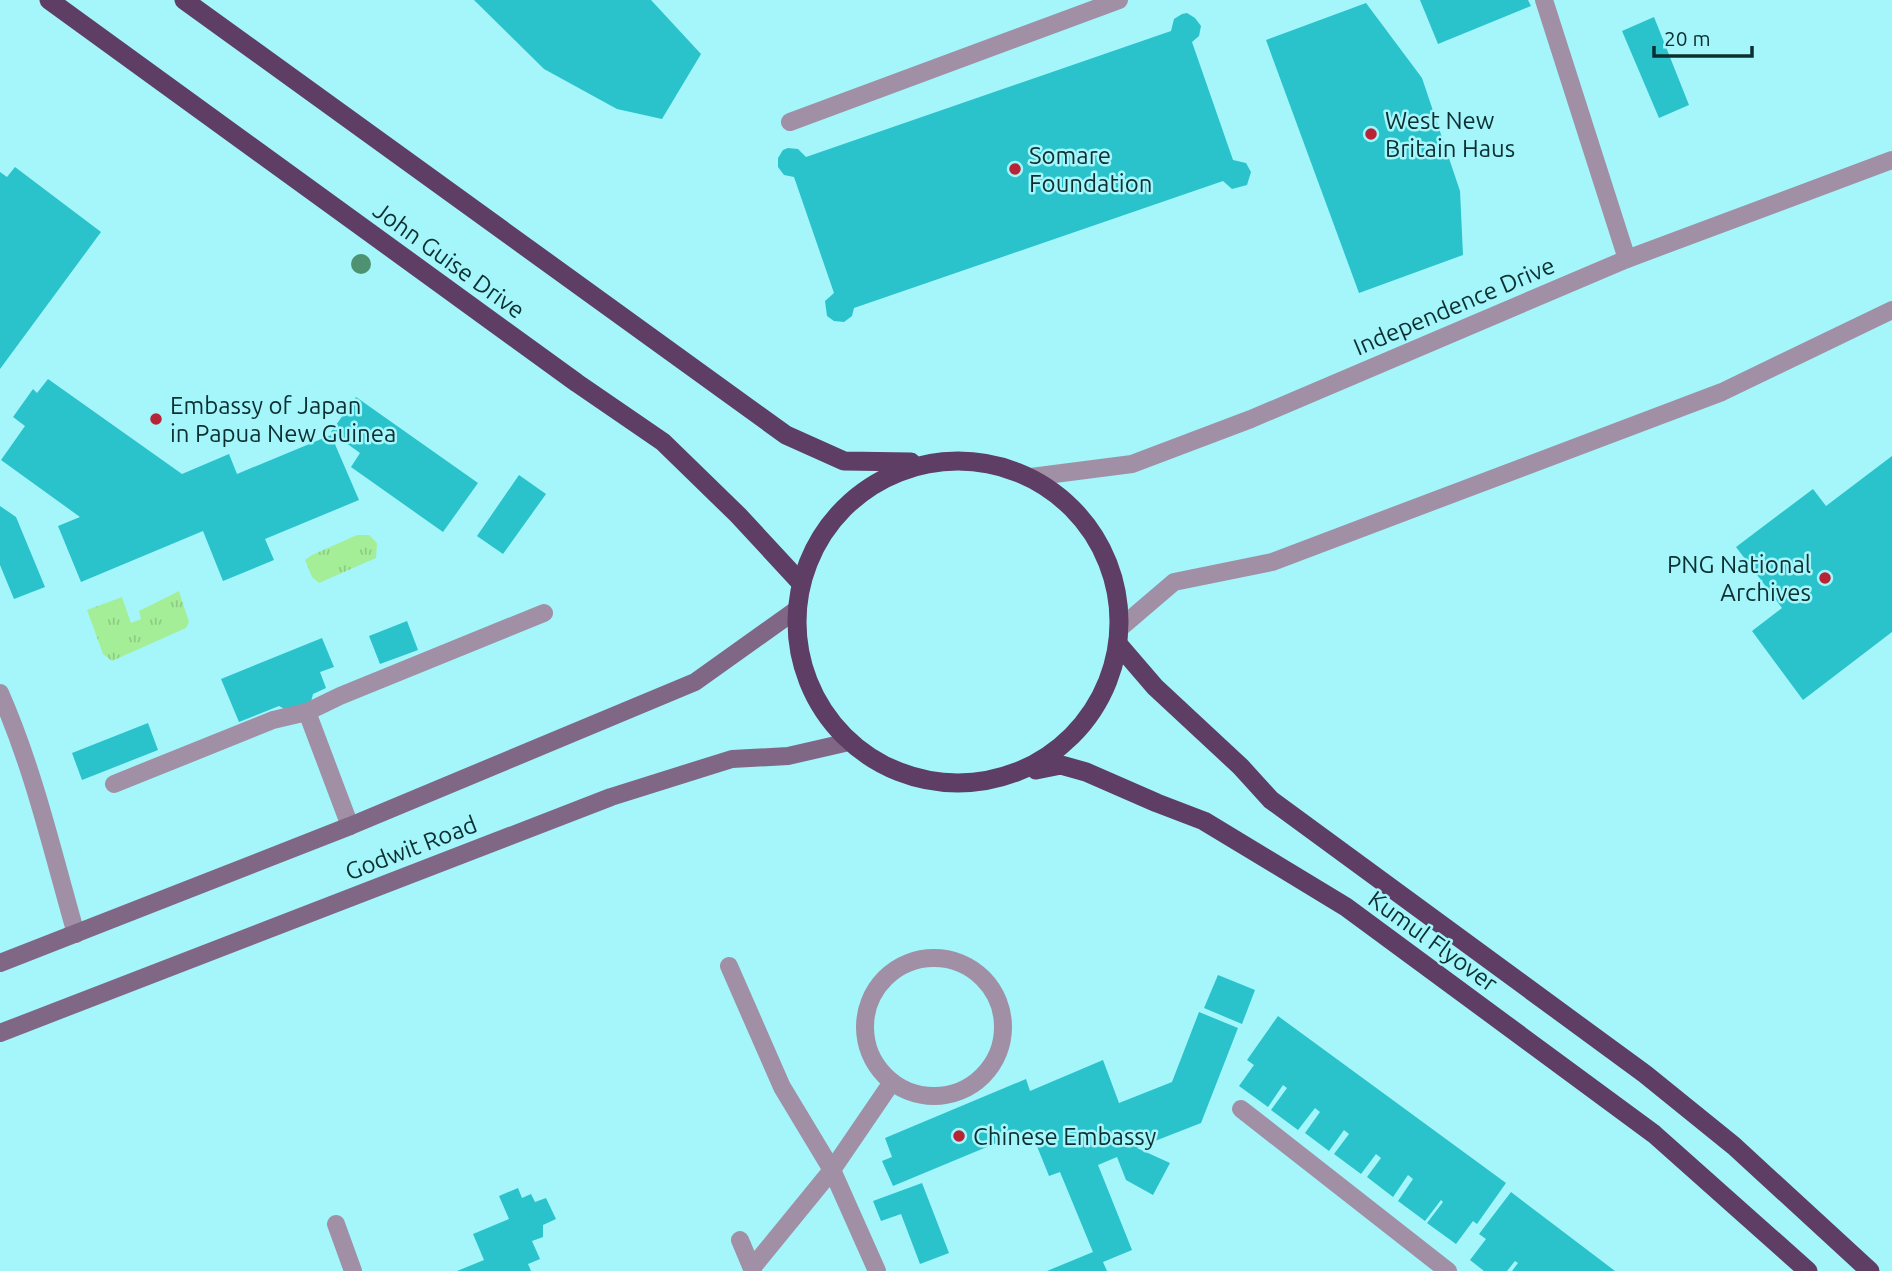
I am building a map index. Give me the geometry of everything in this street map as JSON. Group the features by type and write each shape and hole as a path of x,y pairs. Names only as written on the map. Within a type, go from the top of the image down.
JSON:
{"highway":[{"name":"John Guise Drive","path":"49,0 566,375 663,442 738,515 800,582"},
{"path":"184,0 786,435 844,461 979,460 1031,477 1069,504 1098,540 1115,583 1119,636 1107,685 1085,723 1054,753 1016,774 973,784 940,783 907,776 877,762 849,742 822,709 803,671 796,610 800,582 817,540 845,504 881,477 924,462"},
{"name":"Kumul Flyover","path":"1119,636 1155,687 1241,767 1271,800 1645,1074 1734,1146 1870,1271"},
{"name":"Kumul Flyover","path":"973,784 1061,765 1086,772 1204,821 1346,907 1654,1134 1808,1271"}],"main road":[{"name":"Godwit Road","path":"0,963 350,826 695,682 796,610"},
{"name":"Godwit Road","path":"0,1033 611,797 732,759 788,756 849,742"}],"street":[{"path":"790,122 1119,0"},
{"path":"1544,0 1627,259"},
{"name":"Independence Drive","path":"1031,477 1132,464 1251,419 1627,259 1892,160"},
{"path":"1119,636 1174,582 1272,562 1722,392 1892,310"},
{"path":"114,784 273,720 307,712 544,613"},
{"path":"0,693 43,818 76,934"},
{"path":"307,712 350,826"},
{"path":"939,957 960,962 979,974 994,990 1002,1013 1003,1037 996,1060 981,1079 961,1091 937,1097 914,1094 892,1082 876,1065 867,1044 864,1022 869,1001 881,982 897,967 917,959 939,957"},
{"path":"729,966 782,1087 832,1170 877,1271"},
{"path":"740,1240 752,1270 832,1170 892,1082"},
{"path":"1241,1110 1448,1271"},
{"path":"337,1224 353,1271"}],"green space":[{"path":"357,535 369,535 377,543 376,558 319,583 312,577 305,560"},
{"path":"179,591 189,622 186,628 112,661 103,654 87,610 122,597 131,623 141,619 139,611"}],"building":[{"path":"474,0 651,0 701,54 662,119 617,109 544,69"},
{"path":"1420,0 1528,0 1531,6 1438,44"},
{"name":"West New Britain Haus","path":"1366,3 1422,78 1460,191 1463,255 1359,293 1266,40"},
{"name":"Somare Foundation","path":"1187,13 1201,26 1199,36 1192,42 1233,160 1246,163 1251,172 1247,185 1232,189 1223,181 854,308 852,316 844,322 834,321 827,316 825,301 834,293 794,177 784,175 778,167 778,158 783,150 798,149 806,157 1171,31 1174,19"},
{"path":"1654,17 1689,105 1659,118 1622,31"},
{"path":"15,167 101,232 0,369 0,172 7,177"},
{"path":"48,379 182,474 229,454 237,474 331,435 359,500 265,539 274,560 223,581 203,531 81,582 58,526 80,517 1,460 25,426 13,417 33,389 37,393"},
{"path":"356,397 478,483 443,532 351,467 360,453 331,432"},
{"name":"PNG National Archives","path":"1892,456 1892,632 1803,700 1752,631 1782,608 1736,547 1813,489 1826,506"},
{"path":"519,475 546,494 503,554 477,536"},
{"path":"0,506 16,517 45,587 14,599 0,565"},
{"path":"407,621 418,650 380,664 369,636"},
{"path":"322,638 334,667 320,672 326,688 313,694 311,702 288,711 279,706 239,722 221,679"},
{"path":"148,723 158,750 82,780 72,753"},
{"path":"1218,975 1255,990 1242,1024 1204,1008"},
{"path":"1199,1012 1238,1028 1201,1123 1137,1148 1170,1163 1153,1195 1126,1180 1117,1157 1098,1165 1132,1250 1103,1262 1107,1271 1047,1271 1093,1252 1060,1172 1049,1176 1030,1129 893,1186 882,1161 892,1157 885,1138 1026,1079 1030,1091 1103,1060 1119,1103 1172,1082"},
{"path":"1278,1016 1506,1183 1477,1224 1473,1221 1456,1244 1427,1223 1443,1202 1441,1200 1425,1221 1398,1201 1413,1179 1408,1175 1393,1197 1367,1177 1381,1158 1376,1154 1361,1174 1334,1154 1349,1134 1344,1130 1329,1151 1305,1133 1320,1112 1315,1108 1298,1130 1271,1110 1287,1088 1283,1085 1268,1107 1239,1086 1254,1065 1247,1060"},
{"path":"922,1183 949,1253 920,1264 901,1214 881,1221 873,1201"},
{"path":"518,1188 522,1198 531,1194 535,1202 546,1198 556,1219 543,1225 543,1237 532,1241 540,1259 528,1264 531,1271 457,1271 484,1260 473,1234 509,1219 499,1196"},
{"path":"1511,1192 1615,1271 1512,1271 1518,1263 1515,1261 1507,1271 1484,1271 1470,1260 1486,1239 1479,1234"}],"place":[{"name":"West New Britain Haus","path":"1371,134"},
{"name":"Somare Foundation","path":"1015,169"},
{"name":"Embassy of Japan in Papua New Guinea","path":"156,419"},
{"name":"PNG National Archives","path":"1825,578"},
{"name":"Chinese Embassy","path":"959,1136"}]}
